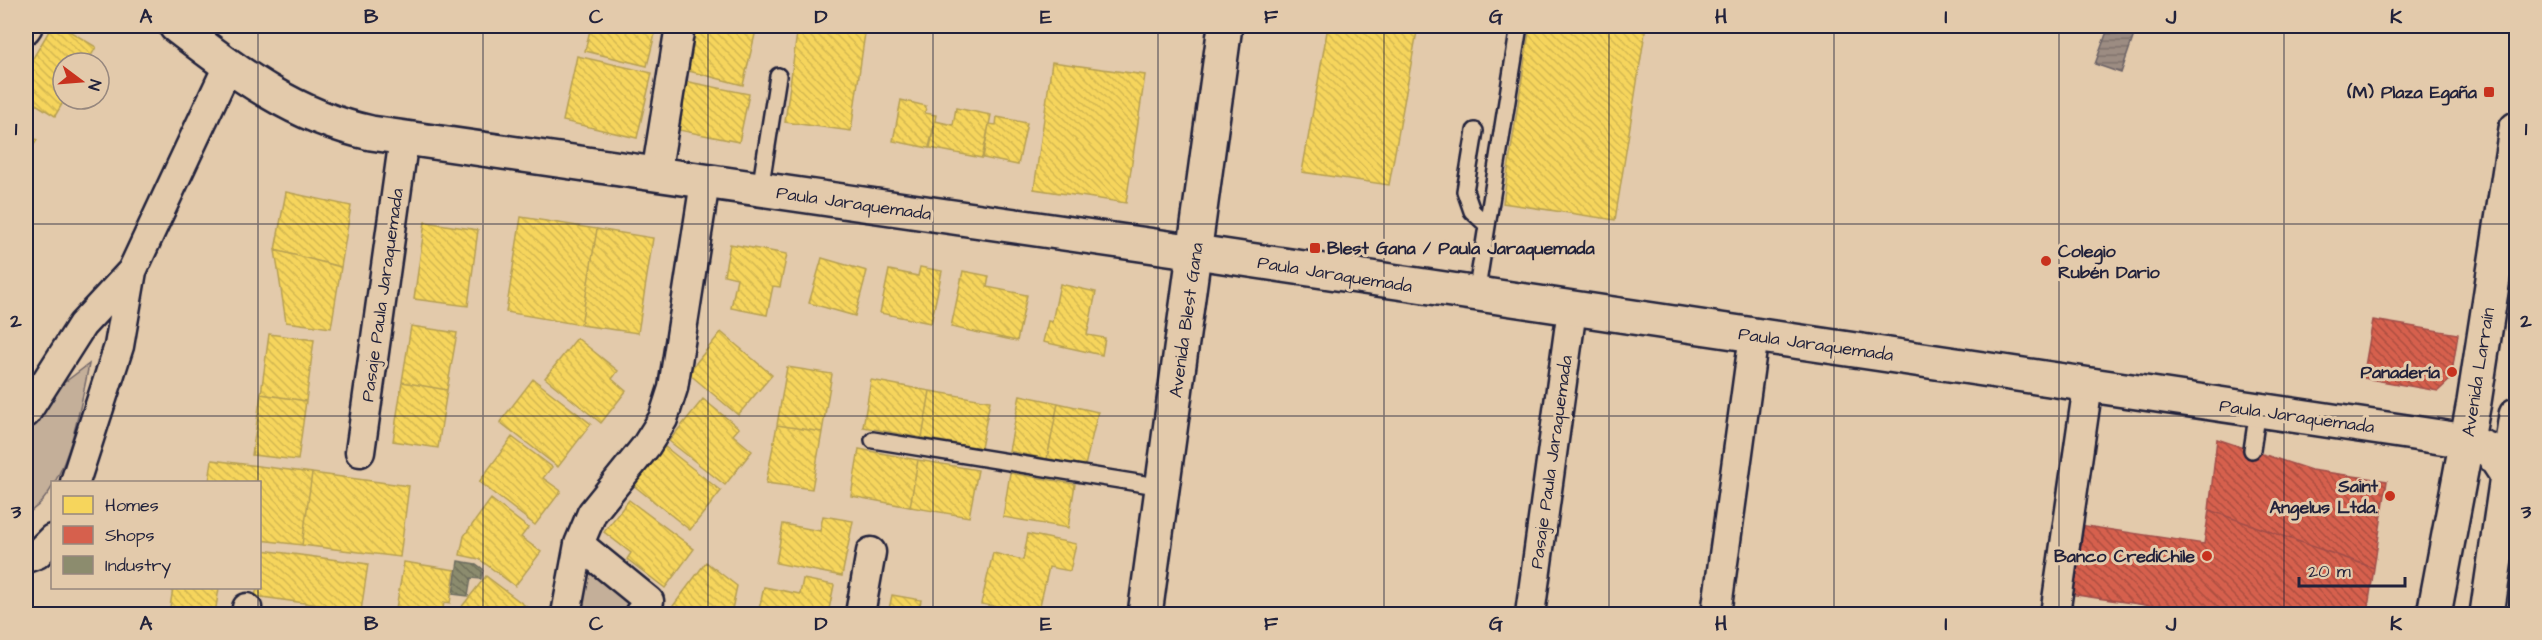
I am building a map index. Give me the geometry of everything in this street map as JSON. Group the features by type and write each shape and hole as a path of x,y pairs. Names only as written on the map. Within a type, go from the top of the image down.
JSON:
{"street":[{"name":"Paula Jaraquemada","path":"176,26 228,66 279,99 307,113 358,130 2467,441 2491,451 2509,489"},
{"path":"656,175 680,26"},
{"name":"Avenida Blest Gana","path":"1146,615 1226,26"},
{"path":"76,481 119,346 132,271 228,66"},
{"name":"Avenida Larraín","path":"2434,615 2467,441 2517,129"},
{"name":"Pasaje Paula Jaraquemada","path":"360,452 404,138"},
{"path":"566,615 579,544 592,513 646,446 663,419 673,387 705,182"},
{"path":"26,413 82,326 132,271"},
{"name":"Pasaje Paula Jaraquemada","path":"1530,615 1572,309"},
{"path":"1716,615 1754,335"},
{"path":"2055,615 2088,385"},
{"path":"2487,615 2509,489 2517,415"},
{"path":"26,558 37,554 51,540"},
{"path":"579,544 649,601 639,615"},
{"path":"860,615 871,552"}],"lane":[{"path":"1476,295 1519,26"},
{"path":"760,190 778,76"},
{"path":"1475,131 1465,191 1472,211 1487,225"},
{"path":"2252,450 2258,410"},
{"path":"873,440 1163,487"}],"shaded area":[{"path":"2109,26 2137,26 2121,73 2095,64"},
{"path":"89,364 76,425 61,469 55,481 51,481 51,489 40,504 26,514 26,423 57,388"},
{"path":"584,553 639,597 625,614 574,614"}],"building: Homes":[{"path":"52,26 61,26 96,47 94,51 51,51 51,111 58,111 55,116 26,98 26,70"},
{"path":"591,26 657,26 647,66 585,51"},
{"path":"692,26 757,26 743,85 681,69"},
{"path":"798,26 866,26 851,131 785,122"},
{"path":"1328,26 1418,26 1389,185 1302,172"},
{"path":"1530,26 1646,26 1615,220 1503,203"},
{"path":"577,56 652,73 637,138 563,121"},
{"path":"1052,62 1145,75 1126,203 1034,189"},
{"path":"684,81 749,94 739,142 674,129"},
{"path":"901,100 926,106 925,113 936,115 929,148 893,141"},
{"path":"956,108 991,115 982,158 930,148 935,121 953,125"},
{"path":"997,117 1027,123 1018,165 983,158 989,124 996,125"},
{"path":"26,133 37,140 26,157"},
{"path":"286,192 351,206 341,267 275,250"},
{"path":"521,217 597,229 581,325 506,312"},
{"path":"425,222 478,230 468,306 414,299"},
{"path":"597,229 653,238 638,333 581,325"},
{"path":"730,244 787,254 780,287 773,286 767,315 731,308 737,278 724,275"},
{"path":"275,250 341,267 331,328 286,322"},
{"path":"822,258 867,271 855,316 809,303"},
{"path":"920,267 942,271 931,323 880,313 889,270 918,276"},
{"path":"963,271 989,276 987,287 1027,295 1017,341 951,327"},
{"path":"1060,284 1096,292 1087,335 1105,338 1102,355 1043,342 1048,321 1052,322"},
{"path":"411,326 457,333 447,390 402,382"},
{"path":"721,332 772,375 738,415 688,373"},
{"path":"269,334 314,340 306,401 261,394"},
{"path":"577,338 618,371 612,379 626,391 601,423 545,378"},
{"path":"787,367 832,374 822,432 777,425"},
{"path":"533,379 591,424 558,467 500,422"},
{"path":"871,380 930,391 922,438 863,427"},
{"path":"402,382 447,390 438,448 393,441"},
{"path":"930,391 990,401 981,448 922,438"},
{"path":"261,394 306,401 298,460 252,455"},
{"path":"1020,395 1058,403 1047,459 1009,451"},
{"path":"703,399 739,428 733,435 752,451 725,485 669,441"},
{"path":"1058,403 1098,412 1085,466 1047,459"},
{"path":"777,425 822,432 812,489 766,483"},
{"path":"512,437 552,467 543,478 561,491 535,525 479,482"},
{"path":"664,446 721,491 690,530 633,485"},
{"path":"859,449 918,460 910,507 851,496"},
{"path":"212,460 312,473 302,545 261,540 261,481 209,481"},
{"path":"918,460 978,470 969,517 910,507"},
{"path":"312,473 409,486 400,557 302,545"},
{"path":"1010,473 1075,484 1068,528 1003,517"},
{"path":"491,499 528,528 521,537 541,552 515,586 479,559 460,555 464,536"},
{"path":"629,500 694,549 665,588 627,559 631,553 604,532"},
{"path":"823,516 853,521 842,576 776,563 783,524 820,531"},
{"path":"1028,534 1076,544 1070,571 1049,567 1038,614 981,604 993,553 1023,560"},
{"path":"262,550 368,564 361,611 255,596 257,589 261,589"},
{"path":"404,562 455,570 450,603 444,602 442,614 395,614"},
{"path":"706,562 737,586 731,614 667,614"},
{"path":"486,576 536,614 456,614"},
{"path":"803,579 834,585 828,614 758,614 764,587 800,594"},
{"path":"173,589 219,589 215,614 169,614"},
{"path":"892,595 921,600 918,614 888,614"}],"building: Shops":[{"path":"2373,320 2458,334 2451,379 2438,391 2363,378"},
{"path":"2217,439 2311,470 2387,481 2374,568 2209,510"},
{"name":"Banco CrediChile","path":"2209,510 2374,568 2367,614 2208,614 2070,594 2080,525 2204,544"}],"building: Industry":[{"path":"458,561 476,564 483,569 481,579 471,578 468,596 453,594"}],"place":[{"name":"(M) Plaza Egaña","path":"2489,92"},
{"name":"Blest Gana / Paula Jaraquemada","path":"1315,248"},
{"name":"Colegio Rubén Dario","path":"2046,261"},
{"name":"Panadería","path":"2452,372"},
{"name":"Saint Angelus Ltda.","path":"2390,496"},
{"name":"Banco CrediChile","path":"2207,556"}]}
